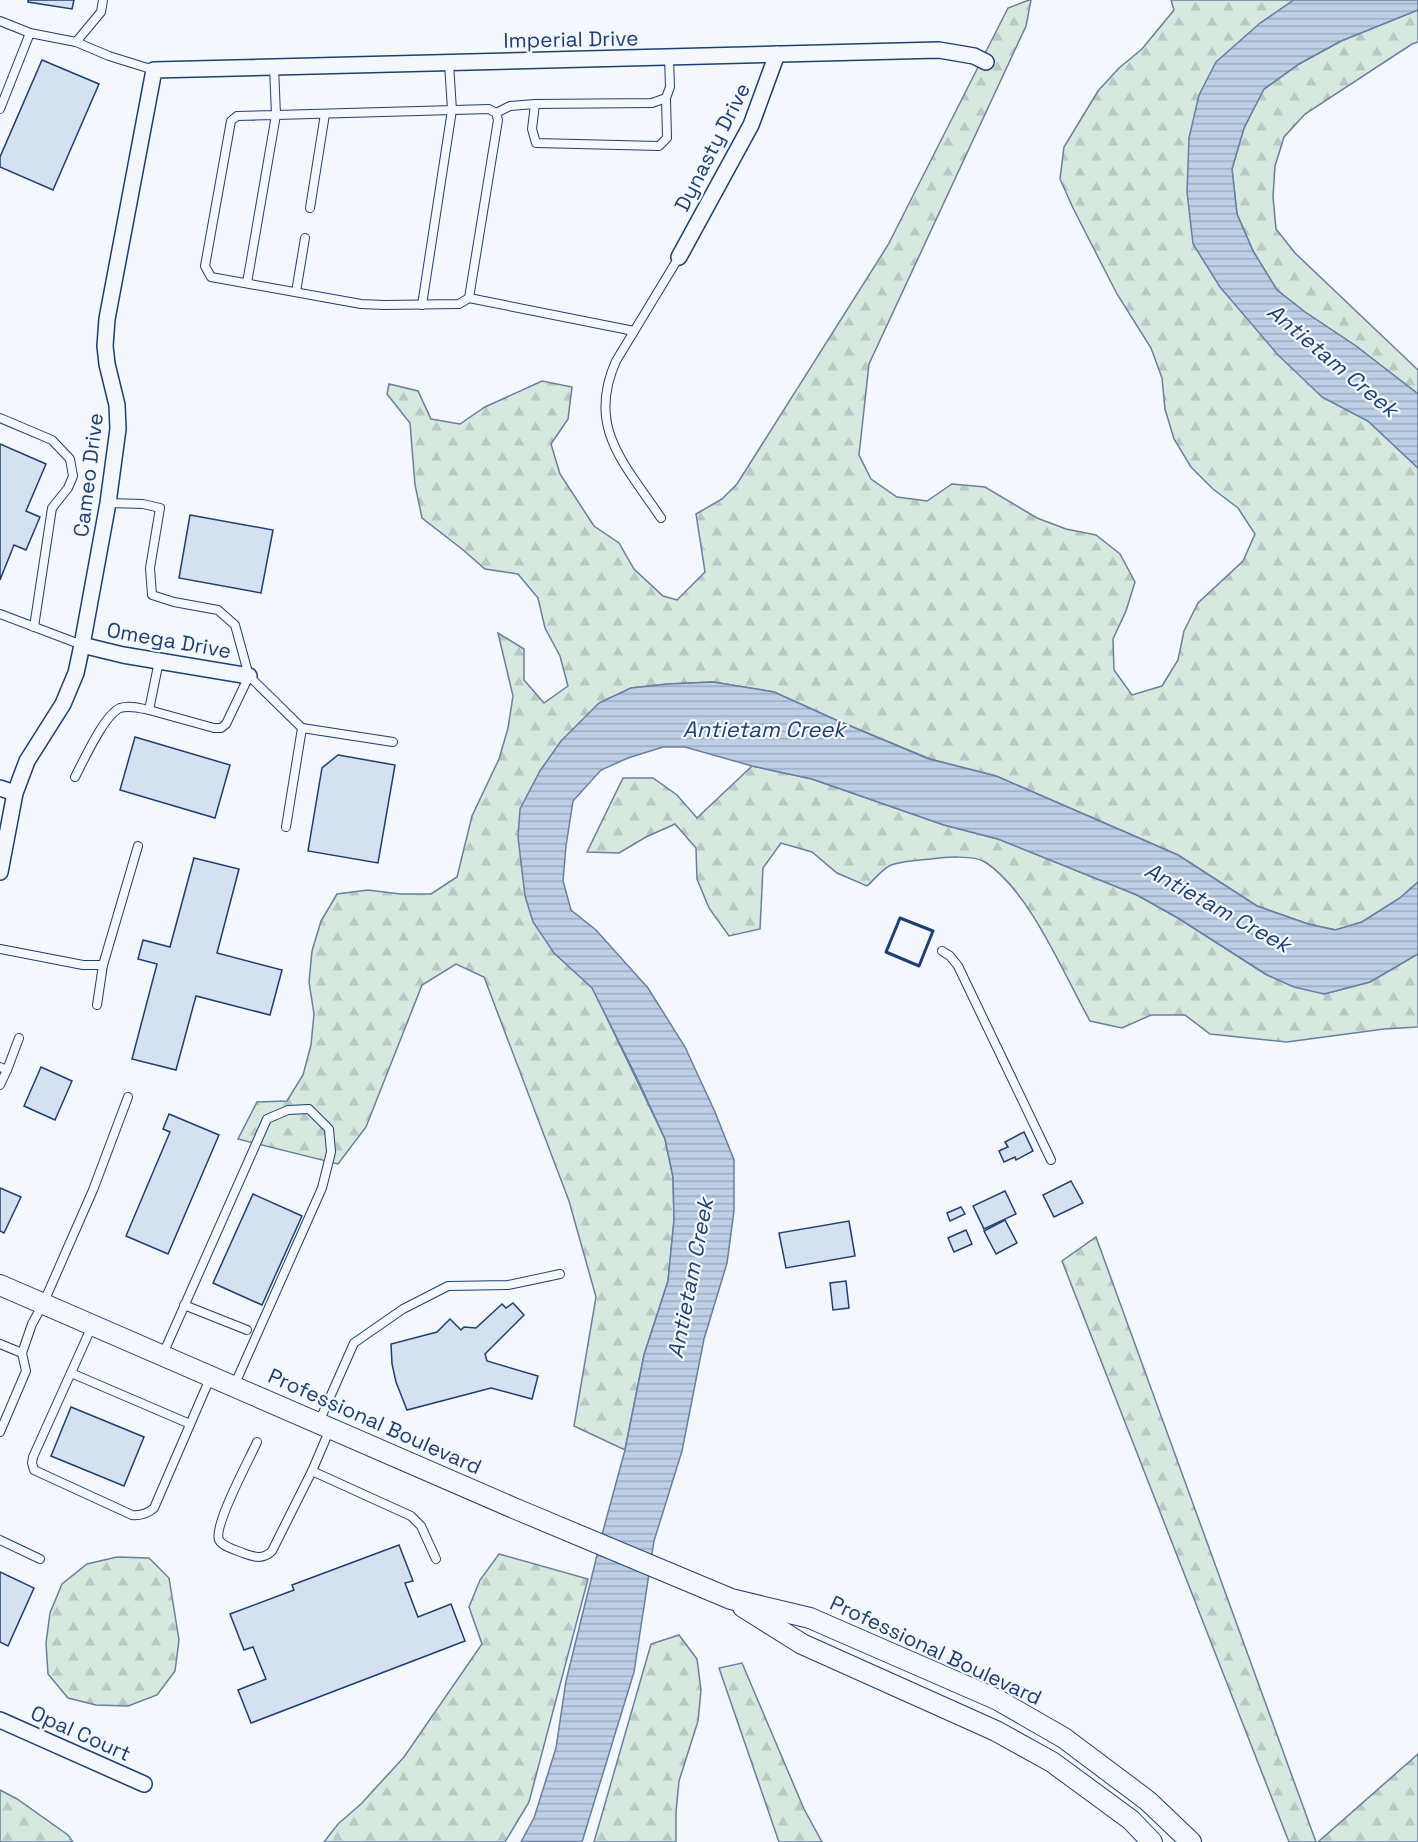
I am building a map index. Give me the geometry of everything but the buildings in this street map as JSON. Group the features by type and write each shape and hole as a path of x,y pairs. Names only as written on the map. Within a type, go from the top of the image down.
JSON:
{"street":[{"name":"Imperial Drive","path":"154,70 939,50 974,56 986,63"},
{"name":"Dynasty Drive","path":"679,257 751,125 777,54"},
{"name":"Cameo Drive","path":"0,872 7,790 63,704 76,673 82,645 108,503 118,429 117,405 105,345 107,319 154,70"},
{"name":"Omega Drive","path":"82,645 123,655 249,676"},
{"name":"Professional Boulevard","path":"0,1285 516,1509 731,1599 810,1618 998,1700 1064,1738 1148,1802 1191,1842"},
{"name":"Professional Boulevard","path":"731,1599 802,1644 996,1731 1052,1762 1131,1820 1152,1842"},
{"name":"Opal Court","path":"0,1720 144,1784"}],"lane":[{"path":"76,42 101,12 103,0"},
{"path":"0,21 30,33 76,42 109,56 154,70"},
{"path":"0,109 30,33"},
{"path":"535,104 531,129 536,142 659,146 667,138 666,98 670,87 669,57"},
{"path":"422,304 452,110 449,63"},
{"path":"247,283 276,115 274,67"},
{"path":"496,113 510,106 652,103 666,98"},
{"path":"469,298 498,120 496,113 489,109 237,116 231,121 205,266 211,277 361,304 459,304 469,298 634,331"},
{"path":"310,208 325,114"},
{"path":"296,292 305,238"},
{"path":"661,518 616,451 608,433 605,396 608,380 616,361 679,257"},
{"path":"0,418 52,440 70,459 72,476 68,488 52,508 34,627"},
{"path":"108,503 143,504 160,508 150,568 152,595 174,602 218,610 235,625 249,676 302,728 393,741"},
{"path":"0,614 82,645"},
{"path":"149,710 159,661"},
{"path":"75,777 105,721 113,712 123,707 149,710 221,728 226,724 249,676"},
{"path":"286,827 302,728"},
{"path":"97,1005 103,965 138,846"},
{"path":"0,949 83,965 103,965"},
{"path":"942,951 950,956 958,966 1051,1160"},
{"path":"0,1084 3,1069 19,1038"},
{"path":"0,1432 26,1371 22,1353 32,1324 93,1190 128,1097"},
{"path":"162,1355 267,1119 288,1110 309,1109 329,1129 331,1152 322,1188 234,1386"},
{"path":"258,1442 221,1520 218,1537 220,1542 230,1548 258,1558 268,1556 272,1551 312,1471 325,1425 354,1343 403,1309 448,1286 508,1285 560,1274"},
{"path":"184,1305 247,1330"},
{"path":"92,1325 32,1463 34,1470 132,1515 140,1516 154,1508 211,1376"},
{"path":"0,1344 22,1353"},
{"path":"71,1373 190,1424"},
{"path":"312,1471 411,1516 424,1531 436,1559"},
{"path":"0,1540 40,1558"}],"green space":[{"path":"1031,0 1026,26 869,364 859,455 871,479 897,497 927,501 952,484 985,487 1037,518 1066,529 1096,535 1120,554 1135,582 1126,611 1113,639 1114,670 1132,695 1162,686 1178,660 1184,631 1198,603 1243,561 1255,534 1238,508 1213,489 1191,467 1174,439 1165,409 1162,378 1151,348 1117,294 1060,179 1064,147 1098,91 1119,68 1142,49 1174,10 1171,0 1294,0 1259,24 1189,138 1322,397 1368,421 1418,468 1418,882 1400,898 1362,922 1336,930 1308,924 1257,906 1178,855 996,776 930,759 774,692 713,682 668,684 631,688 599,703 562,741 540,771 554,953 592,987 665,1139 673,1177 674,1220 668,1281 644,1355 625,1450 574,1426 596,1297 569,1201 484,977 456,964 422,985 366,1127 338,1164 238,1139 257,1102 287,1101 303,1075 311,1045 314,1014 309,982 312,951 321,921 337,894 368,890 400,894 431,894 457,877 472,816 499,759 508,728 513,696 498,633 524,649 524,680 544,703 568,686 560,656 545,628 538,598 518,574 485,569 422,518 415,485 410,423 387,394 389,384 418,391 431,419 460,424 485,407 542,381 572,387 568,419 551,444 560,474 594,526 619,543 634,569 663,596 677,600 705,572 696,514 722,499 737,484 888,245 1008,8"},
{"path":"1418,10 1418,42 1305,114 1284,137 1275,166 1273,197 1276,229 1295,253 1418,370 1418,394 1356,346 1277,290 1253,251 1237,214 1232,169 1244,128 1263,90 1299,64 1341,41"},
{"path":"752,766 812,779 944,825 998,839 1137,895 1178,918 1267,975 1324,994 1370,982 1418,954 1418,1027 1384,1029 1287,1042 1210,1034 1185,1015 1151,1015 1122,1028 1090,1021 1045,935 1017,893 1001,875 985,862 974,858 944,858 891,865 867,886 837,873 812,852 781,843 763,868 760,929 729,936 709,908 697,879 696,848 675,824 619,853 587,852 623,778 653,778 677,795 697,818"},
{"path":"1096,1237 1316,1842 1289,1842 1062,1261"},
{"path":"499,1554 588,1579 529,1802 505,1842 324,1842 338,1824 361,1804 404,1757 482,1644 469,1607 480,1580"},
{"path":"117,1557 149,1558 169,1578 179,1640 175,1671 157,1695 128,1706 96,1705 68,1698 48,1674 46,1643 50,1613 62,1584 87,1564"},
{"path":"679,1635 697,1659 701,1690 698,1721 679,1781 676,1842 594,1842 651,1644"},
{"path":"742,1663 804,1809 822,1842 779,1842 719,1668"},
{"path":"1418,1754 1418,1842 1318,1842"},
{"path":"0,1790 17,1799 68,1835 73,1842 0,1842"}],"water":[{"name":"Antietam Creek","path":"1294,0 1418,0 1418,10 1341,41 1299,64 1264,89 1244,128 1232,169 1237,214 1253,251 1277,290 1356,346 1418,394 1418,468 1368,421 1322,397 1278,355 1220,287 1193,244 1187,192 1189,138 1199,95 1216,62 1259,24"},
{"name":"Antietam Creek","path":"713,682 774,692 929,759 996,776 1178,855 1257,906 1308,924 1335,930 1362,922 1400,898 1418,882 1418,954 1370,982 1324,994 1294,987 1267,975 1178,918 1137,895 998,839 944,825 812,779 752,766 685,747 663,747 628,758 601,770 573,801 563,881 571,910 596,930 648,988 685,1047 734,1160 734,1211 727,1263 704,1339 682,1451 654,1541 634,1672 582,1842 521,1842 534,1818 556,1748 566,1681 625,1450 644,1355 668,1281 674,1220 673,1177 665,1139 637,1078 592,988 554,953 533,922 525,896 518,837 520,809 540,771 561,741 599,703 631,688"}],"wall":[{"path":"900,918 933,931 919,966 886,952 900,918"}]}
